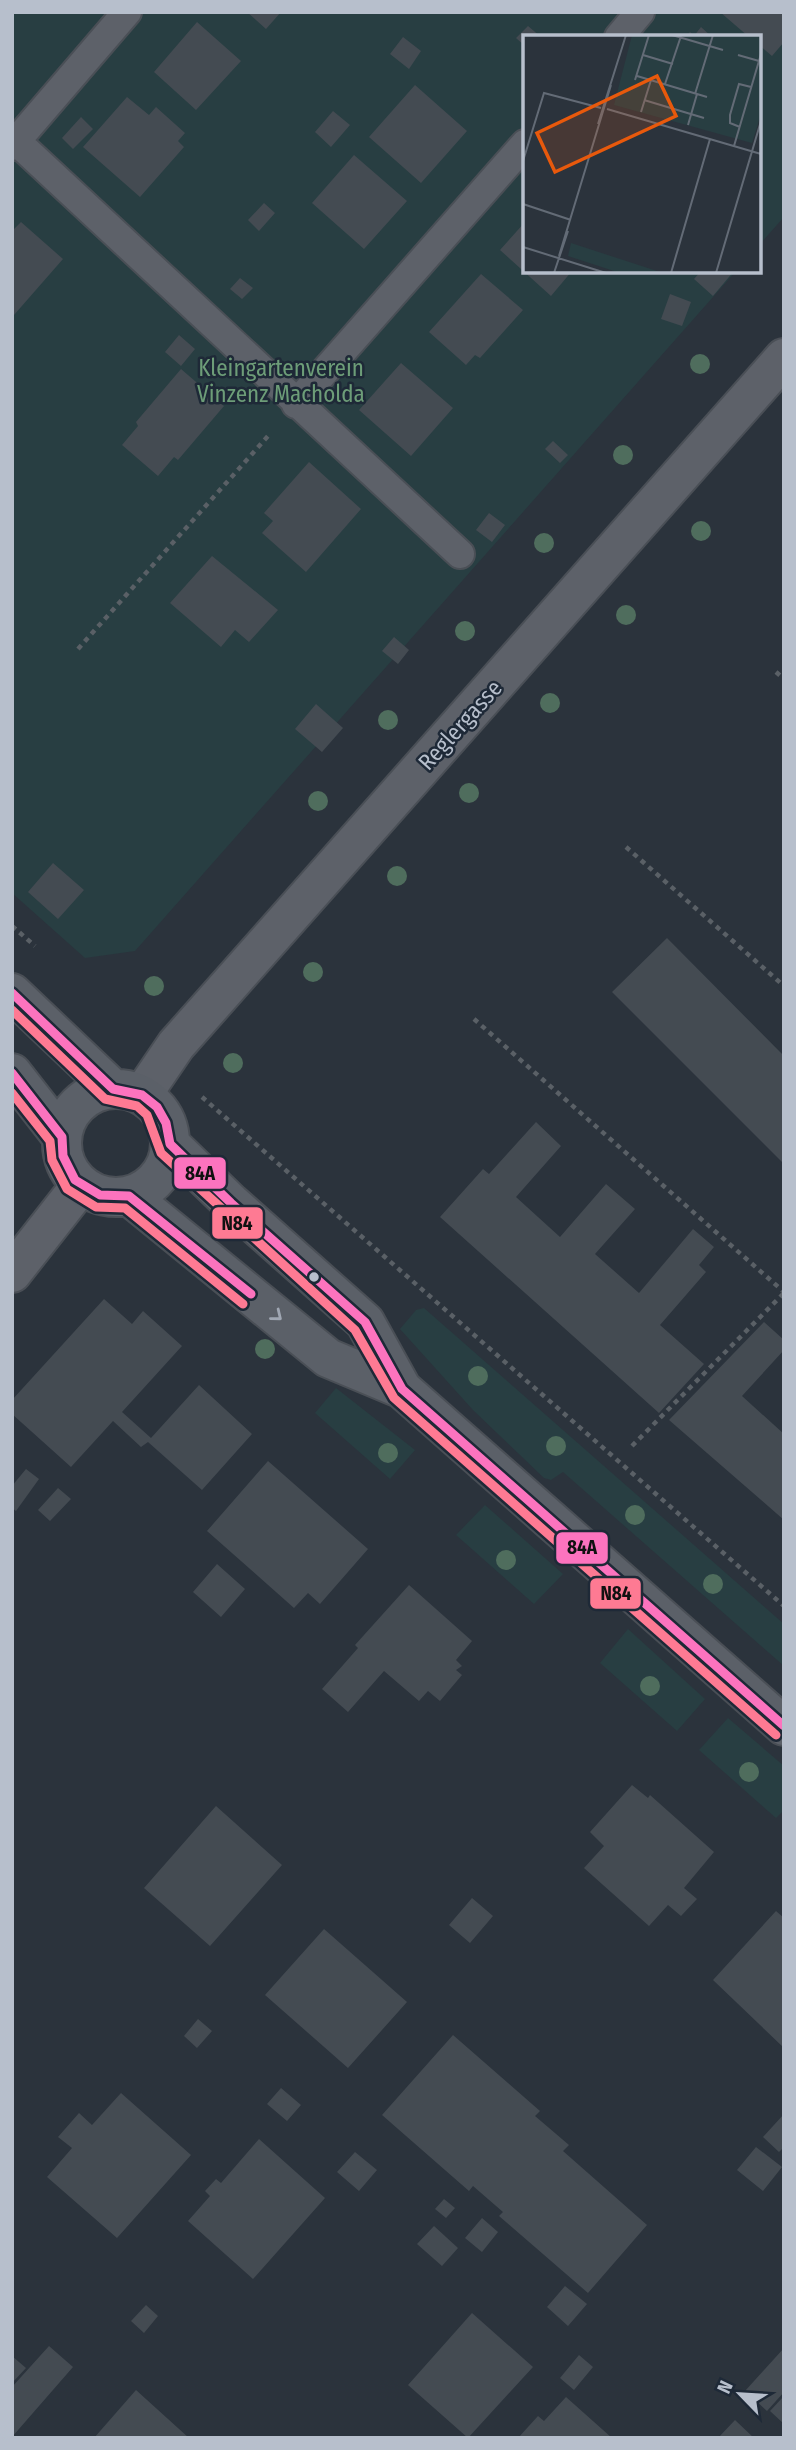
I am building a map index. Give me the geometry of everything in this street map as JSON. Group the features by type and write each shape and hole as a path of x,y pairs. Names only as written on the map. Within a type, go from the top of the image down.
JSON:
{"street":[{"name":"Reglergasse","path":"128,1092 163,1060 784,358"},
{"path":"12,993 128,1092 163,1114 170,1144 168,1161 158,1177 145,1189 129,1196 100,1195 81,1185 65,1164 62,1136 68,1118 79,1103 96,1093 128,1092"},
{"path":"12,1073 62,1136"},
{"path":"170,1144 231,1203 365,1322 402,1389"},
{"path":"12,1273 81,1185"},
{"path":"129,1196 328,1357 402,1389 784,1726"}],"lane":[{"path":"127,12 14,144 460,554"},
{"path":"621,35 640,12"},
{"path":"296,404 523,146"}],"path":[{"path":"78,649 296,404"},
{"path":"776,672 784,678"},
{"path":"626,847 784,986"},
{"path":"474,1020 784,1292 632,1447"},
{"path":"198,1093 784,1606"}],"green space":[{"name":"Kleingartenverein Vinzenz Macholda","path":"12,12 784,12 784,217 761,243 761,35 523,35 523,273 734,273 135,951 85,958 12,893"},
{"path":"424,1308 784,1624 784,1666 563,1472 551,1480 544,1478 473,1410 400,1329 416,1310"},
{"path":"336,1388 415,1450 390,1479 315,1413"},
{"path":"485,1505 563,1574 534,1604 456,1535"},
{"path":"628,1629 705,1699 677,1731 600,1663"},
{"path":"728,1718 784,1766 784,1810 776,1818 699,1750"}],"building":[{"path":"247,12 281,12 266,29"},
{"path":"720,12 784,12 784,42 772,56 761,47 761,35 747,35"},
{"path":"197,22 241,61 196,110 154,72"},
{"path":"528,26 539,35 523,35 523,44 516,38"},
{"path":"701,27 710,35 695,35"},
{"path":"403,37 421,51 409,69 390,54"},
{"path":"415,85 467,131 421,183 369,137"},
{"path":"127,97 149,115 156,107 185,133 178,141 184,147 140,197 83,147"},
{"path":"333,111 350,125 331,147 315,132"},
{"path":"81,117 93,129 73,149 62,138"},
{"path":"354,155 407,201 364,249 312,203"},
{"path":"264,203 275,213 259,231 248,220"},
{"path":"21,222 63,259 14,315 12,231"},
{"path":"523,224 523,271 500,250"},
{"path":"526,273 570,273 551,296"},
{"path":"699,273 732,273 713,296 694,279"},
{"path":"481,274 523,310 480,358 475,355 466,365 429,332"},
{"path":"240,278 253,288 242,299 230,289"},
{"path":"670,294 691,302 682,326 661,319"},
{"path":"179,335 195,349 181,366 165,352"},
{"path":"401,363 453,408 411,456 359,410"},
{"path":"181,369 224,406 178,460 174,457 158,476 122,445 138,426 136,422"},
{"path":"553,441 568,455 560,463 545,449"},
{"path":"309,462 361,509 306,572 262,533 273,521 264,513"},
{"path":"489,513 505,525 492,542 476,530"},
{"path":"212,556 278,610 249,642 235,630 221,647 170,603"},
{"path":"394,637 409,650 398,664 382,651"},
{"path":"316,704 343,728 322,752 295,729"},
{"path":"53,863 84,890 58,919 28,892"},
{"path":"667,938 784,1056 784,1164 612,992"},
{"path":"536,1122 561,1146 516,1197 560,1237 606,1184 635,1209 595,1254 639,1293 693,1229 714,1247 699,1265 706,1272 660,1325 704,1364 659,1413 440,1217 483,1169 489,1174"},
{"path":"104,1299 132,1324 143,1311 182,1346 122,1412 151,1438 199,1385 252,1434 202,1490 148,1442 141,1447 113,1421 71,1467 12,1414 12,1400"},
{"path":"764,1322 784,1340 784,1350 742,1396 784,1434 784,1520 669,1420"},
{"path":"268,1461 368,1549 320,1604 308,1593 294,1608 207,1531"},
{"path":"26,1469 39,1479 16,1511 12,1508 12,1486"},
{"path":"58,1488 71,1499 50,1521 38,1510"},
{"path":"217,1564 245,1589 221,1617 193,1592"},
{"path":"409,1585 472,1641 456,1660 462,1666 456,1670 462,1675 440,1701 428,1691 419,1701 384,1671 348,1712 322,1689 358,1648 355,1645"},
{"path":"632,1785 648,1798 650,1795 714,1852 684,1888 697,1899 681,1916 668,1905 649,1926 584,1868 604,1846 590,1832"},
{"path":"216,1806 282,1865 210,1946 144,1888"},
{"path":"472,1898 493,1916 470,1943 449,1925"},
{"path":"776,1911 784,1918 784,2048 713,1980"},
{"path":"324,1929 407,2002 348,2068 265,1995"},
{"path":"198,2019 212,2031 197,2048 184,2036"},
{"path":"453,2035 540,2111 535,2116 569,2145 563,2151 647,2225 588,2293 499,2216 503,2212 473,2186 469,2191 382,2115"},
{"path":"281,2088 301,2105 287,2121 267,2104"},
{"path":"121,2093 191,2155 117,2238 47,2177 72,2148 58,2137 79,2113 92,2125"},
{"path":"784,2114 784,2147 779,2152 763,2137"},
{"path":"259,2139 325,2198 253,2279 188,2221 210,2196 205,2191 216,2179 221,2183"},
{"path":"756,2147 782,2167 763,2191 737,2170"},
{"path":"355,2152 377,2170 359,2191 337,2172"},
{"path":"444,2199 455,2208 446,2218 435,2209"},
{"path":"482,2218 498,2232 482,2252 465,2238"},
{"path":"434,2226 458,2248 442,2266 417,2244"},
{"path":"565,2286 587,2304 568,2326 547,2307"},
{"path":"146,2305 158,2316 144,2333 131,2321"},
{"path":"472,2313 533,2367 468,2438 408,2385"},
{"path":"49,2346 73,2367 12,2437 12,2387"},
{"path":"784,2348 784,2392 767,2411 745,2391"},
{"path":"579,2355 593,2367 574,2390 560,2378"},
{"path":"12,2356 26,2368 12,2383"},
{"path":"136,2390 189,2438 94,2438"},
{"path":"784,2396 784,2424 770,2411"},
{"path":"566,2397 612,2438 518,2438 538,2416 544,2421"},
{"path":"735,2420 754,2438 718,2438"}],"transit line":[{"name":"84A","path":"12,993 113,1089 142,1095 157,1107 166,1123 170,1144 231,1203 365,1322 402,1389 784,1726"},
{"name":"N84","path":"12,1010 105,1099 137,1106 147,1115 161,1153 355,1330 394,1398 776,1735"},
{"name":"84A","path":"12,1073 62,1137 63,1156 75,1180 100,1195 129,1196 251,1294"},
{"name":"N84","path":"12,1093 50,1141 52,1160 67,1189 96,1207 125,1208 243,1304"}]}
